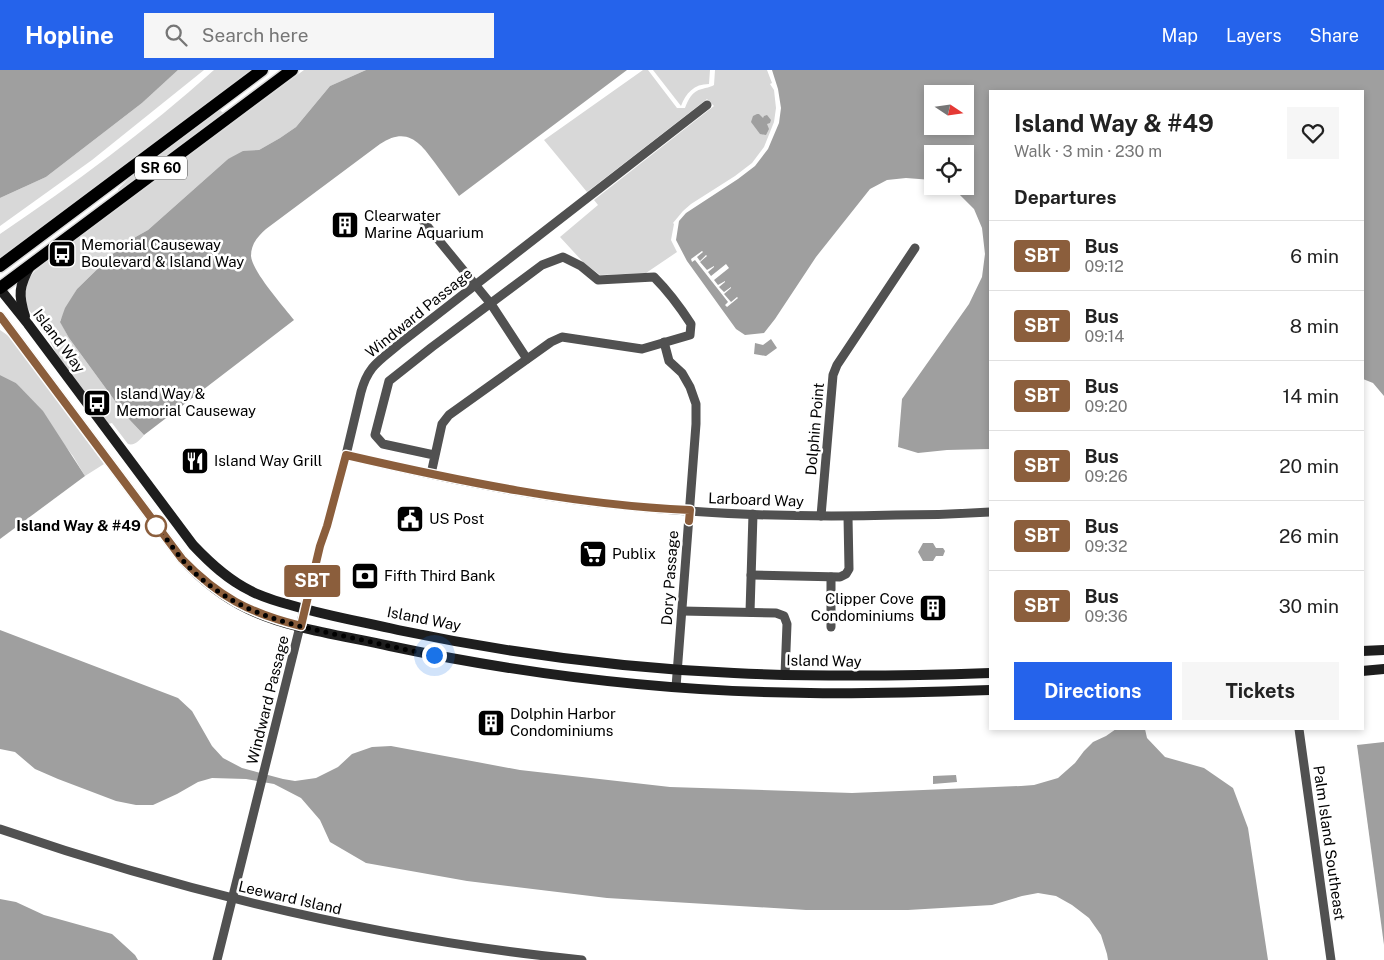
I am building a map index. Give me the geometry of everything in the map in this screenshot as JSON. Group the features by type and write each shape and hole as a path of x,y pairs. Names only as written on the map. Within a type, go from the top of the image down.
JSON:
{"main road":[{"name":"SR 60","path":"0,266 262,70"},
{"name":"SR 60","path":"0,289 292,70"}],"street":[{"path":"240,87 250,101"},
{"name":"Windward Passage","path":"217,960 320,546 346,455 361,392 372,367 707,105"},
{"path":"423,221 491,304 527,359"},
{"name":"Dolphin Point","path":"821,516 833,375 841,357 915,248"},
{"path":"430,474 442,424 449,415 551,342 562,336 642,349 690,335 691,324 679,306 654,277 598,280 581,266 563,257 542,265 389,381 375,435 383,444 434,455"},
{"path":"28,324 21,305 20,291 22,280 30,266"},
{"name":"Island Way","path":"0,289 193,545 229,579 271,600 420,634 514,651 677,670 859,676 989,673"},
{"path":"0,316 182,559 214,589 236,603 267,616 301,626 416,651 511,668 676,687 749,691 859,693 989,690"},
{"path":"0,327 13,333"},
{"name":"Dory Passage","path":"664,342 669,362 682,373 690,387 696,404 676,687"},
{"name":"Larboard Way","path":"346,455 505,489 589,502 656,509 848,517 989,512"},
{"path":"750,612 753,514"},
{"path":"751,575 840,577 846,574 849,569 848,517"},
{"path":"831,576 831,627"},
{"path":"682,611 776,612 784,616 786,624 785,675"},
{"path":"1364,652 1384,650"},
{"path":"1364,671 1384,669"},
{"path":"859,676 859,693"},
{"name":"Palm Island Southeast","path":"1299,730 1331,960"},
{"name":"Leeward Island","path":"0,829 73,854 172,883 330,922 430,940 532,955 582,960"}],"shaded area":[{"path":"0,70 178,70 142,103 46,177 0,198"},
{"path":"178,70 204,70 92,160 0,226 0,198 46,177 142,103"},
{"path":"214,70 254,70 0,259 0,234 110,156"},
{"path":"304,70 366,70 330,86 296,127 280,138 259,150 228,159 148,230 123,244 77,289 60,321 69,338 126,416 144,435 139,441 128,444 112,423 108,424 58,357 45,332 26,306 24,298 27,282 32,274 45,263"},
{"path":"366,70 627,70 459,196 418,143 412,139 398,136 380,144 266,229 254,244 251,256 257,270 269,288 294,320 144,435 126,416 69,338 60,322 65,308 77,289 123,244 148,230 228,159 243,151 259,150 280,138 296,127 330,86"},
{"path":"643,70 648,70 677,108 685,108 693,94 714,85 715,70 767,70 772,83 770,84 774,90 776,108 774,122 764,147 752,163 691,204 673,223 671,240 677,252 646,273 600,275 583,262 560,237 598,205 594,200 714,106 707,99 587,192 544,140"},
{"path":"653,70 710,70 709,84 704,84 691,90 681,106"},
{"path":"772,70 1384,70 1384,396 1373,383 1364,379 1364,90 989,90 989,449 918,453 898,447 902,399 969,304 982,277 985,254 982,228 974,209 960,195 974,195 974,145 924,145 924,179 906,178 887,180 870,189 816,257 764,333 745,335 736,329 687,261 676,240 679,221 686,213 755,166 768,149 779,123 781,108"},
{"path":"219,109 223,116 120,193 118,189 143,165"},
{"path":"757,114 763,118 767,115 771,120 767,124 769,129 766,135 760,134 751,122 753,116"},
{"path":"0,330 10,337 104,464 85,476 73,456 16,383 0,375"},
{"path":"771,339 777,348 766,356 754,354 755,343 763,345"},
{"path":"0,375 16,383 43,411 85,476 0,539"},
{"path":"923,543 933,543 936,548 943,548 945,551 943,556 936,556 933,561 923,561 918,552"},
{"path":"0,630 178,698 192,711 212,746 223,758 242,768 295,781 316,778 338,767 352,754 372,747 391,746 520,770 670,787 852,793 1021,786 1034,785 1058,778 1075,763 1093,742 1115,730 1145,730 1147,738 1165,757 1204,768 1233,788 1248,828 1268,960 1108,960 1101,935 1089,918 1056,896 1038,893 992,905 908,910 806,910 607,898 467,881 366,863 330,842 320,820 301,798 274,784 246,779 212,778 198,782 153,805 136,805 116,801 58,779 35,769 15,752 0,749"},
{"path":"1384,742 1384,945 1357,745"},
{"path":"956,775 957,782 933,784 933,776"},
{"path":"0,899 16,902 44,915 112,934 138,960 0,960"}],"pier":[{"path":"702,251 697,257 700,261 707,256 700,262 707,270 714,266 708,272 711,276 726,264 729,268 714,280 718,285 725,281 719,287 724,292 731,287 724,294 731,302 738,298 727,307 725,305 728,302 695,260 692,262 691,259"}],"bus line":[{"name":"SBT","path":"0,316 182,559 214,589 236,603 278,620 301,626 320,546 346,455 505,489 589,502 656,509 690,510 689,521"}],"place":[{"name":"Clearwater Marine Aquarium","path":"345,225"},
{"name":"Memorial Causeway Boulevard & Island Way","path":"62,254"},
{"name":"Island Way & Memorial Causeway","path":"97,403"},
{"name":"Island Way Grill","path":"195,461"},
{"name":"US Post","path":"410,519"},
{"name":"Island Way & #49","path":"156,526"},
{"name":"Publix","path":"593,554"},
{"name":"Fifth Third Bank","path":"365,576"},
{"name":"Clipper Cove Condominiums","path":"933,608"},
{"name":"Dolphin Harbor Condominiums","path":"491,723"}],"route":[{"path":"156,526 197,575 214,589 251,610 301,626 434,655"}]}
